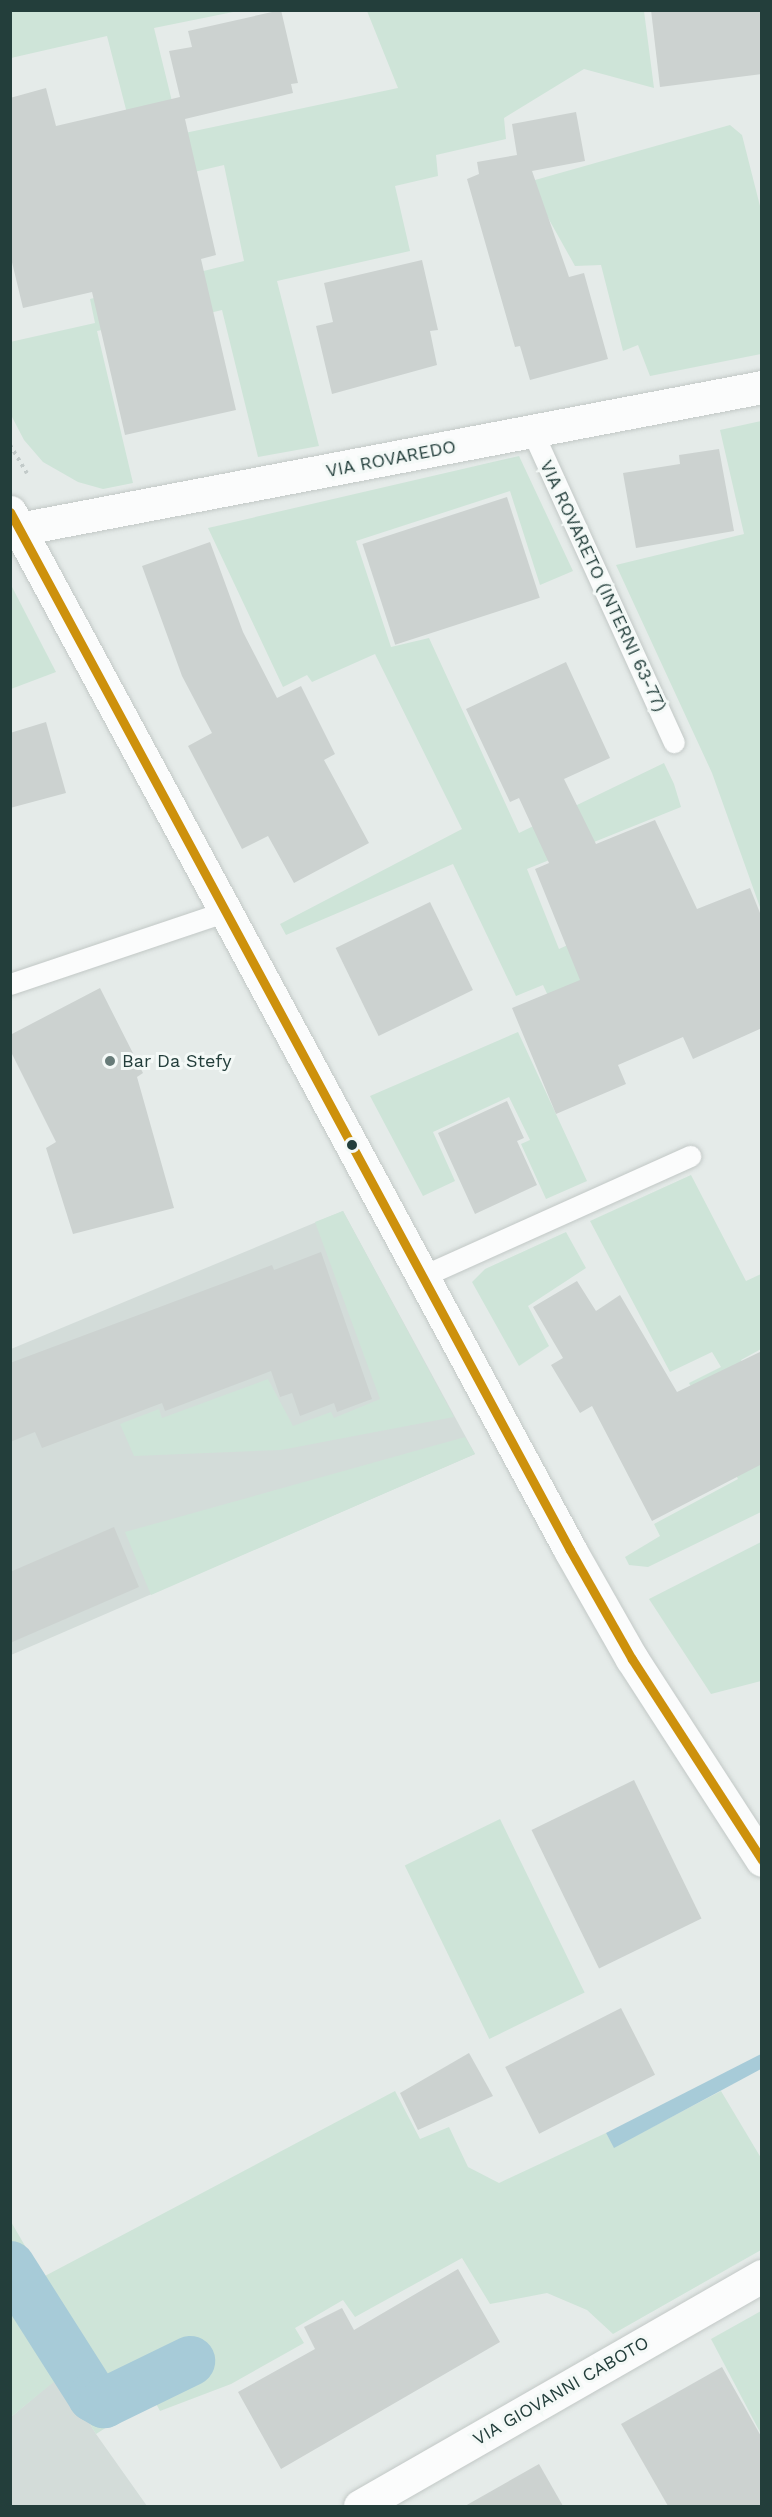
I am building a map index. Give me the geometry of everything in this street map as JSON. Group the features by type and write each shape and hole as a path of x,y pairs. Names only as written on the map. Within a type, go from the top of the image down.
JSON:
{"main road":[{"name":"VIA ROVAREDO","path":"15,521 532,431 762,387"},
{"path":"15,521 632,1659 762,1860"},
{"name":"VIA GIOVANNI CABOTO","path":"360,2506 762,2276"}],"lane":[{"name":"VIA ROVARETO (INTERNI 63-77)","path":"532,431 674,742"},
{"path":"10,984 226,912"},
{"path":"423,1276 690,1156"}],"shaded area":[{"path":"343,1211 475,1454 11,1655 11,1349"},
{"path":"61,2375 96,2434 147,2506 11,2506 11,2417"}],"green space":[{"path":"11,11 238,11 154,28 180,134 398,88 367,11 644,11 654,88 584,69 504,118 506,139 436,155 438,176 395,186 410,251 277,281 319,446 258,457 222,310 169,323 167,315 97,331 133,483 103,489 78,482 43,462 24,440 11,415 10,342 95,323 90,299 244,261 224,165 66,202 137,152 107,36 11,58"},
{"path":"730,125 742,135 761,210 761,354 650,376 638,345 623,351 601,265 575,266 528,182"},
{"path":"762,421 761,910 712,773 616,565 744,534 720,430"},
{"path":"519,456 573,571 540,585 510,491 356,541 391,647 429,638 519,833 664,763 674,784 681,807 527,869 559,949 572,943 584,977 555,1011 543,985 516,996 453,864 286,935 280,924 462,829 375,654 312,682 307,675 283,687 208,528"},
{"path":"11,585 56,672 10,689"},
{"path":"518,1032 587,1181 546,1199 521,1144 530,1140 509,1097 433,1132 455,1181 423,1196 370,1096"},
{"path":"691,1175 746,1281 761,1274 761,1349 741,1360 761,1398 761,1512 648,1567 629,1565 625,1557 660,1536 654,1524 738,1479 689,1383 721,1367 712,1352 670,1372 590,1221"},
{"path":"343,1211 454,1417 281,1450 134,1456 120,1424 159,1409 162,1418 268,1379 293,1426 331,1412 334,1418 380,1399 315,1222"},
{"path":"566,1232 586,1268 528,1306 549,1346 519,1366 472,1282 485,1269"},
{"path":"465,1437 475,1454 151,1595 125,1532"},
{"path":"761,1542 761,1681 711,1694 649,1599"},
{"path":"500,1819 585,1992 489,2039 405,1865"},
{"path":"395,2091 420,2139 449,2127 468,2167 499,2183 606,2133 614,2147 721,2091 761,2158 761,2250 613,2334 587,2310 547,2293 490,2304 462,2258 355,2317 343,2300 295,2328 304,2343 231,2384 160,2411 153,2398 96,2434 61,2376 11,2417 10,2220 43,2277"},
{"path":"761,2311 761,2434 711,2339"}],"water":[{"path":"761,2054 761,2069 614,2148 606,2133"}],"building":[{"path":"281,10 298,83 291,84 293,93 185,119 216,255 201,259 236,410 125,435 92,292 23,308 10,254 10,98 46,88 56,126 180,97 169,51 192,47 188,31"},
{"path":"651,10 762,10 762,74 660,87"},
{"path":"576,112 585,161 532,171 569,277 584,273 608,359 530,380 520,346 515,347 467,179 479,174 477,162 517,155 512,124"},
{"path":"422,260 438,330 430,331 437,365 332,394 316,326 333,322 324,283"},
{"path":"719,449 734,531 636,548 623,473 680,464 679,455"},
{"path":"507,497 540,598 395,645 362,544"},
{"path":"210,542 243,632 277,698 301,686 335,754 324,760 369,843 294,883 268,836 242,849 188,746 212,733 182,676 142,566"},
{"path":"566,662 610,758 564,779 596,844 655,820 697,909 750,888 762,918 762,1028 693,1059 683,1037 618,1065 626,1084 556,1114 512,1008 580,980 535,869 549,863 519,798 510,802 466,709"},
{"path":"46,722 66,793 10,808 10,733"},
{"path":"430,902 473,990 379,1036 336,948"},
{"path":"100,988 143,1073 137,1077 174,1208 73,1234 46,1148 56,1142 10,1050 10,1035"},
{"path":"507,1101 524,1138 517,1141 537,1185 475,1214 438,1133"},
{"path":"321,1252 372,1399 337,1412 334,1403 300,1416 292,1393 280,1397 271,1371 165,1411 162,1403 42,1448 35,1432 10,1442 10,1363 272,1265 274,1270"},
{"path":"577,1281 596,1311 620,1295 677,1392 762,1351 762,1464 652,1521 592,1406 580,1413 551,1365 563,1358 533,1307"},
{"path":"114,1527 139,1587 10,1643 10,1572"},
{"path":"634,1780 702,1918 599,1968 532,1830"},
{"path":"621,2008 655,2075 539,2134 505,2067"},
{"path":"469,2053 493,2096 418,2130 400,2093"},
{"path":"458,2269 500,2342 281,2469 238,2392 315,2349 304,2327 342,2308 354,2330"},
{"path":"722,2367 762,2438 762,2506 668,2506 621,2424"},
{"path":"539,2464 563,2506 465,2506"}],"waterway":[{"path":"10,2266 93,2397 104,2403 190,2361"}],"transit line":[{"path":"10,512 570,1550 632,1659 762,1860"}],"place":[{"name":"Bar Da Stefy","path":"110,1061"}]}
